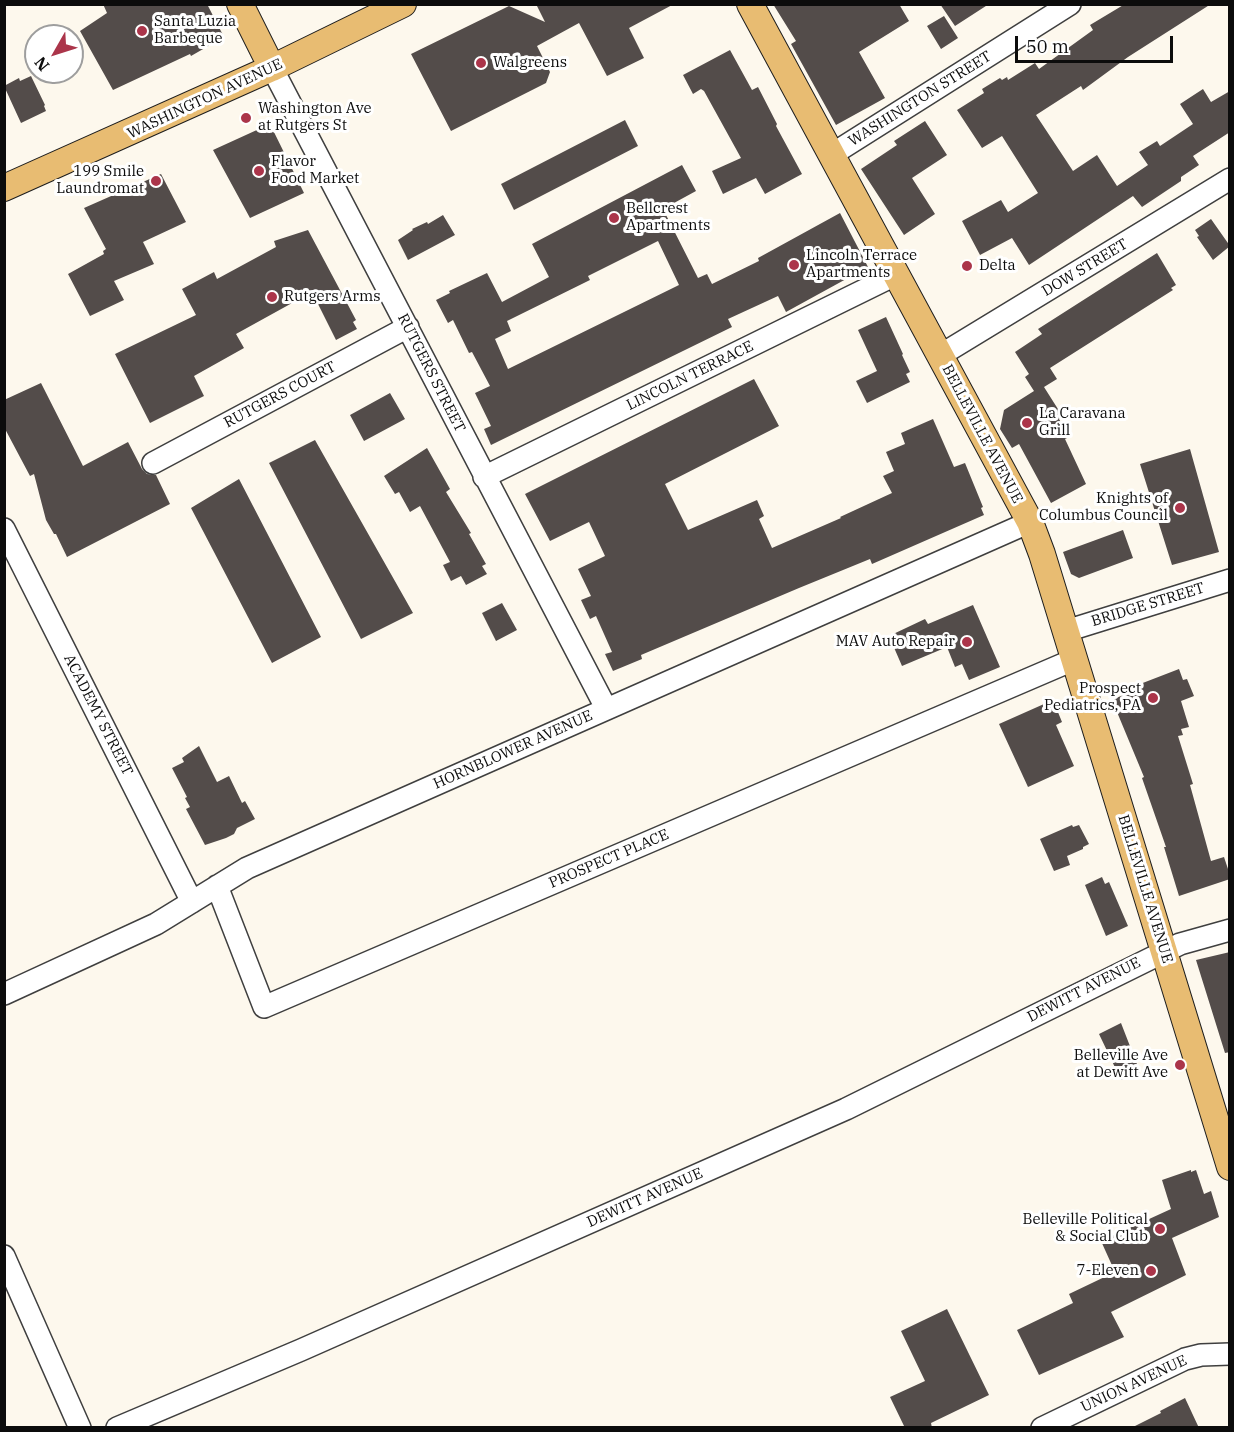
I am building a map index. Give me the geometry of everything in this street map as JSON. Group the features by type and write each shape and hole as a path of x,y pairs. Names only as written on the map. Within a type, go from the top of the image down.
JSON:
{"main road":[{"name":"RUTGERS STREET","path":"240,4 272,68"},
{"name":"WASHINGTON AVENUE","path":"4,188 272,68 403,4"},
{"name":"BELLEVILLE AVENUE","path":"750,4 1030,522 1042,554 1073,660 1165,950 1230,1167"}],"street":[{"name":"WASHINGTON STREET","path":"831,155 1070,4"},
{"name":"RUTGERS STREET","path":"272,68 606,708"},
{"name":"DOW STREET","path":"939,356 1230,179"},
{"name":"LINCOLN TERRACE","path":"484,477 896,275"},
{"name":"RUTGERS COURT","path":"153,463 408,327"},
{"name":"HORNBLOWER AVENUE","path":"4,994 156,924 247,868 1030,522"},
{"name":"ACADEMY STREET","path":"4,529 192,902"},
{"name":"BRIDGE STREET","path":"1066,631 1230,580"},
{"name":"PROSPECT PLACE","path":"217,886 264,1007 1073,660"},
{"name":"DEWITT AVENUE","path":"117,1428 302,1350 846,1109 1165,950 1194,938 1230,930"},
{"path":"4,1256 80,1428"},
{"name":"UNION AVENUE","path":"1042,1428 1185,1359 1201,1354 1230,1354"}],"building":[{"path":"103,4 207,4 224,37 191,56 190,54 113,90 84,38 84,28 107,13"},
{"name":"Walgreens","path":"536,4 674,4 629,28 644,58 607,76 579,23 537,46 550,72 546,83 451,131 411,54 509,6 545,22"},
{"path":"773,4 899,4 909,21 859,52 885,98 836,125 791,44 796,41"},
{"path":"940,4 989,4 955,26"},
{"path":"1125,4 1211,4 1128,57 1083,90 1081,86 1036,115 1073,171 1097,155 1117,186 1148,165 1139,152 1157,141 1160,146 1193,124 1180,104 1203,89 1211,102 1230,91 1230,132 1193,156 1199,165 1181,177 1181,181 1142,207 1133,196 1029,265 1012,238 980,255 962,221 1001,200 1008,212 1038,193 1002,136 982,148 957,110 984,93 982,89 1000,78 1002,80 1007,77 1008,80 1035,63 1039,69 1093,30 1090,25"},
{"path":"944,16 958,38 941,49 927,26"},
{"path":"730,50 752,90 758,87 802,174 765,194 756,178 723,194 712,171 741,158 704,91 701,89 693,94 683,75"},
{"path":"19,78 20,81 24,79 24,84 35,84 46,111 21,123 4,86"},
{"name":"Bellcrest Apartments","path":"625,120 638,146 514,210 501,184"},
{"path":"925,121 947,155 912,178 935,214 904,235 861,169 897,145 894,141"},
{"name":"Flavor Food Market","path":"270,124 304,193 250,218 213,150"},
{"path":"682,165 696,191 663,209 698,278 707,274 712,284 759,261 758,258 840,213 868,267 786,312 778,296 728,319 732,327 491,445 484,429 491,426 475,393 490,386 472,352 469,353 453,320 448,323 436,300 450,293 449,291 487,273 502,302 549,277 532,244","holes":["658,241 679,285 508,369 495,339 511,331 507,321 590,280 588,276"]},
{"path":"161,174 186,222 143,242 154,264 114,281 124,300 90,316 68,274 104,254 103,251 106,249 84,208"},
{"path":"443,215 455,235 408,260 398,240 412,229 427,222 428,224"},
{"path":"1211,219 1230,246 1213,260 1197,237 1199,236 1195,230"},
{"path":"308,230 356,320 353,322 357,329 336,340 312,292 236,334 244,348 194,376 204,396 150,423 115,354 196,315 182,289 214,272 217,279 276,247 274,241"},
{"path":"1157,253 1176,285 1171,288 1173,290 1050,368 1057,379 1044,387 1063,417 1059,419 1069,437 1065,439 1086,484 1051,503 1019,444 1012,448 1000,429 1004,410 1034,391 1025,377 1029,374 1015,352 1042,334 1038,329"},
{"path":"886,317 910,372 906,374 910,382 867,403 856,381 877,371 858,330"},
{"path":"754,379 779,426 665,484 688,530 757,500 764,516 759,519 772,548 841,518 892,493 883,476 894,471 886,452 905,444 901,433 933,419 954,467 965,463 983,507 981,508 984,515 872,564 870,559 799,588 641,655 642,659 613,671 605,654 612,652 596,616 590,619 581,600 591,596 578,569 605,556 589,522 550,541 525,494"},
{"path":"41,383 83,466 128,442 142,469 147,474 156,475 170,504 67,557 46,520 34,474 30,476 4,427 4,400"},
{"path":"390,393 405,419 364,441 350,415"},
{"path":"315,440 413,613 361,639 269,463"},
{"path":"427,448 450,489 446,492 471,533 469,534 486,564 482,566 487,574 466,585 461,576 451,581 443,565 450,562 420,506 410,512 399,492 395,494 384,476"},
{"name":"Knights of Columbus Council","path":"1190,449 1219,552 1172,565 1140,464"},
{"path":"239,479 321,637 272,663 191,508"},
{"path":"1123,530 1133,558 1079,578 1071,574 1063,552"},
{"path":"502,603 517,630 496,641 482,613"},
{"name":"MAV Auto Repair","path":"973,605 1000,667 969,680 962,664 955,667 947,647 902,666 889,636 925,619 928,624"},
{"path":"1179,669 1183,680 1187,679 1194,696 1181,701 1189,727 1181,729 1183,735 1178,736 1193,784 1190,785 1211,861 1224,857 1230,879 1179,896 1164,847 1166,847 1142,778 1144,777 1112,700 1123,695 1122,691"},
{"path":"1053,700 1062,722 1056,725 1074,766 1028,787 999,724"},
{"path":"199,746 217,782 229,776 242,803 245,801 255,819 237,828 234,834 205,845 186,809 190,807 185,798 187,797 172,768 184,762 182,758"},
{"path":"1072,825 1073,827 1079,825 1089,844 1067,856 1070,865 1054,871 1040,839"},
{"path":"1102,877 1105,884 1109,882 1128,926 1106,936 1085,885"},
{"path":"1230,952 1230,1052 1225,1053 1196,960"},
{"path":"1121,1023 1140,1072 1121,1080 1099,1034"},
{"path":"1191,1170 1191,1172 1196,1170 1204,1194 1211,1191 1219,1217 1172,1238 1186,1275 1111,1312 1124,1337 1039,1375 1017,1330 1073,1303 1069,1294 1115,1272 1101,1241 1171,1209 1162,1180"},
{"path":"947,1309 989,1395 931,1423 932,1428 905,1428 890,1397 925,1381 901,1331"},
{"path":"1185,1398 1199,1428 1131,1428 1161,1413 1160,1411"}],"place":[{"name":"Santa Luzia Barbeque","path":"142,31"},
{"name":"Walgreens","path":"481,63"},
{"name":"Washington Ave at Rutgers St","path":"246,118"},
{"name":"Flavor Food Market","path":"259,171"},
{"name":"199 Smile Laundromat","path":"156,181"},
{"name":"Bellcrest Apartments","path":"614,218"},
{"name":"Lincoln Terrace Apartments","path":"794,265"},
{"name":"Delta","path":"967,266"},
{"name":"Rutgers Arms","path":"272,297"},
{"name":"La Caravana Grill","path":"1027,423"},
{"name":"Knights of Columbus Council","path":"1180,508"},
{"name":"MAV Auto Repair","path":"967,642"},
{"name":"Prospect Pediatrics, PA","path":"1153,698"},
{"name":"Belleville Ave at Dewitt Ave","path":"1180,1065"},
{"name":"Belleville Political & Social Club","path":"1160,1229"},
{"name":"7-Eleven","path":"1151,1271"}]}
